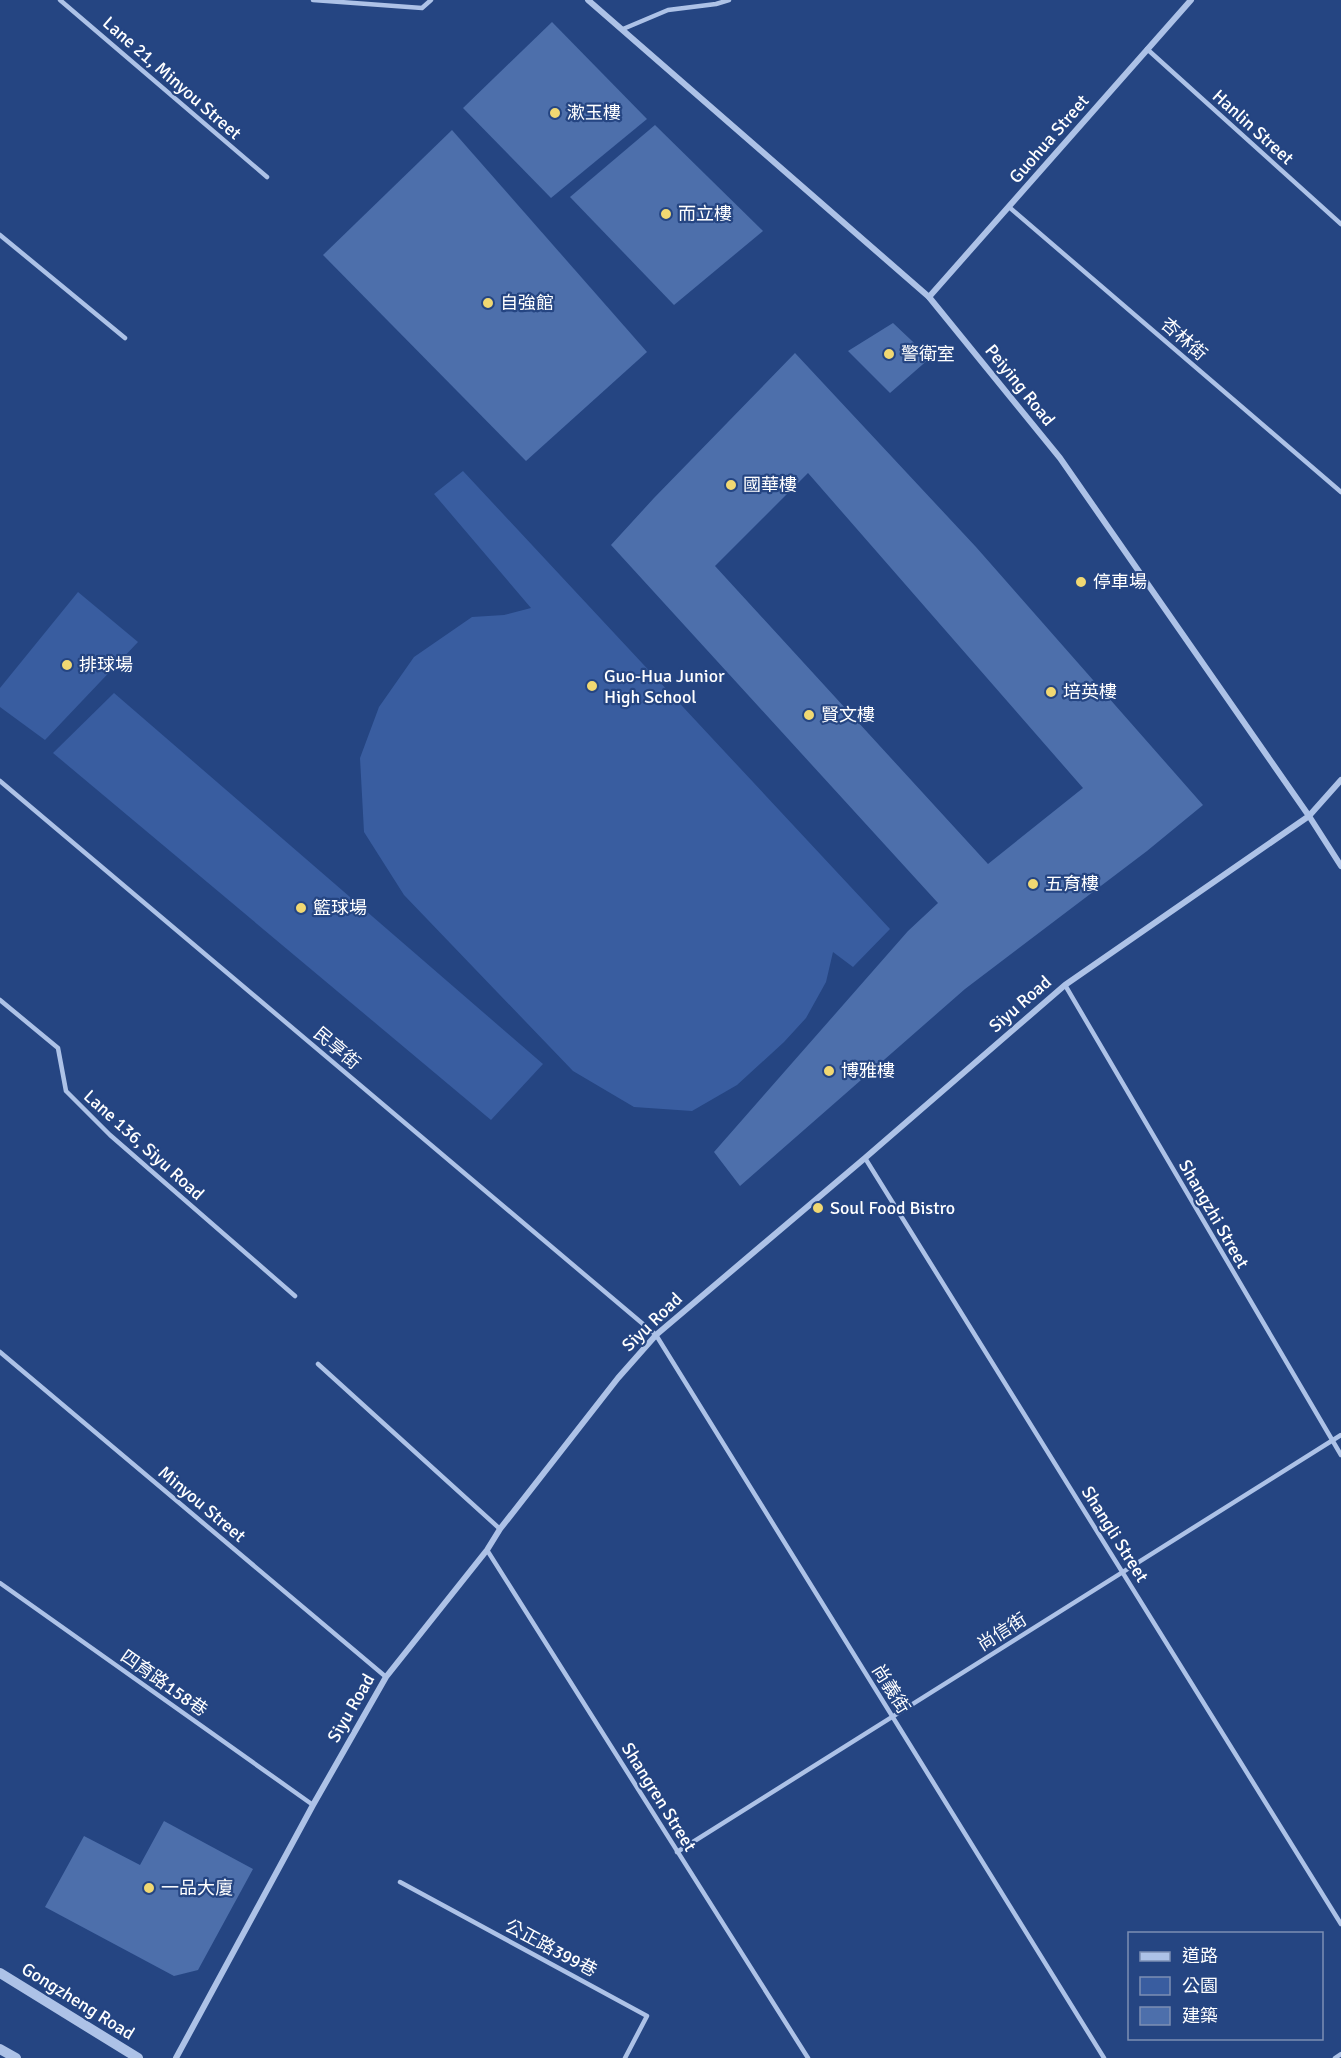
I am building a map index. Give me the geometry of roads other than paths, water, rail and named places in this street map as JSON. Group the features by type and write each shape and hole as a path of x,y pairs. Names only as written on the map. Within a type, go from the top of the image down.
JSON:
{"street":[{"name":"Peiying Road","path":"588,0 929,297 1060,458 1309,816 1341,866"},
{"name":"Guohua Street","path":"929,297 1191,0"},
{"name":"Siyu Road","path":"177,2058 313,1805 386,1677 610,1388 656,1335 1065,985 1309,816 1341,780"},
{"name":"Gongzheng Road","path":"0,1973 138,2058"},
{"path":"0,2049 16,2058"}],"lane":[{"name":"Lane 21, Minyou Street","path":"60,0 267,177"},
{"path":"313,0 422,8 431,0"},
{"path":"623,29 668,10 716,4 729,0"},
{"name":"Hanlin Street","path":"1147,49 1341,224"},
{"name":"杏林街","path":"1010,207 1341,492"},
{"path":"0,235 125,338"},
{"name":"民享街","path":"0,781 656,1335"},
{"name":"Shangzhi Street","path":"1065,985 1341,1455"},
{"name":"Lane 136, Siyu Road","path":"0,1000 58,1048 66,1091 110,1135 295,1296"},
{"name":"Shangli Street","path":"865,1158 1341,1924"},
{"name":"尚義街","path":"656,1335 1104,2058"},
{"name":"Minyou Street","path":"0,1352 386,1677"},
{"path":"318,1364 500,1529"},
{"name":"尚信街","path":"677,1852 1341,1435"},
{"name":"Shangren Street","path":"486,1550 808,2058"},
{"name":"四育路158巷","path":"0,1582 313,1805"},
{"name":"公正路399巷","path":"400,1882 647,2016 625,2058"},
{"path":"1335,2058 1341,2054"}],"place":[{"name":"漱玉樓","path":"555,113"},
{"name":"而立樓","path":"666,214"},
{"name":"自強館","path":"488,303"},
{"name":"警衛室","path":"889,354"},
{"name":"國華樓","path":"731,485"},
{"name":"停車場","path":"1081,582"},
{"name":"排球場","path":"67,665"},
{"name":"Guo-Hua Junior High School","path":"592,686"},
{"name":"培英樓","path":"1051,692"},
{"name":"賢文樓","path":"809,715"},
{"name":"五育樓","path":"1033,884"},
{"name":"籃球場","path":"301,908"},
{"name":"博雅樓","path":"829,1071"},
{"name":"Soul Food Bistro","path":"818,1208"},
{"name":"一品大廈","path":"149,1888"}]}
